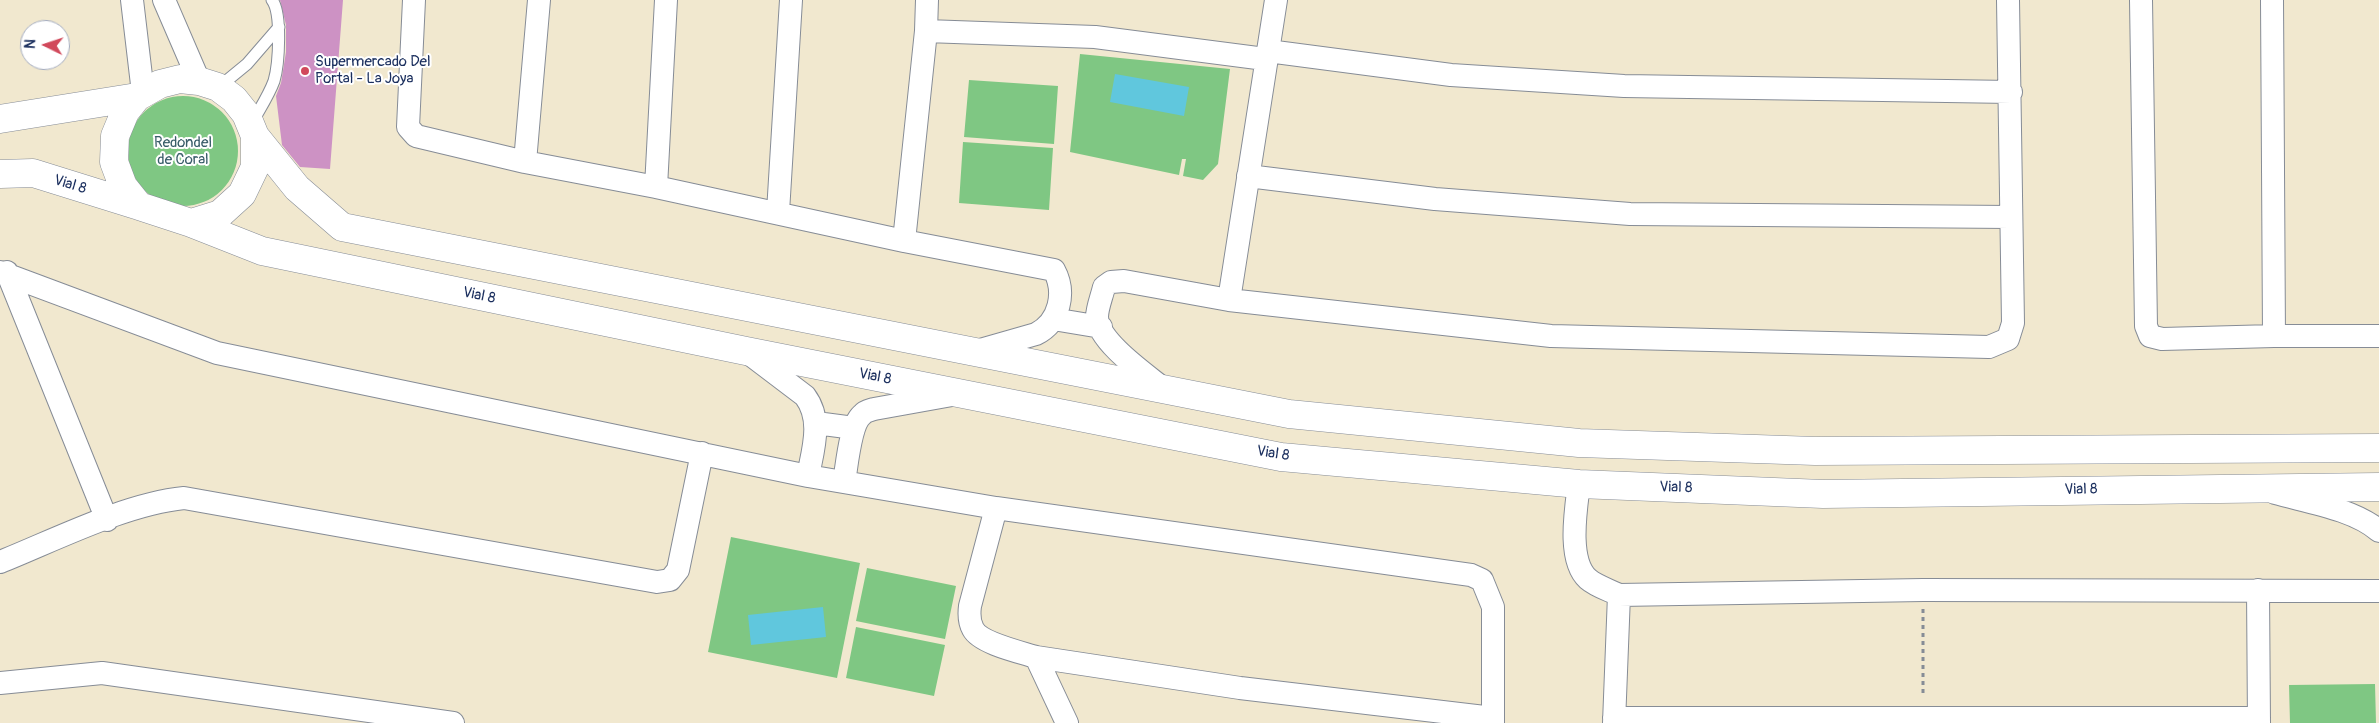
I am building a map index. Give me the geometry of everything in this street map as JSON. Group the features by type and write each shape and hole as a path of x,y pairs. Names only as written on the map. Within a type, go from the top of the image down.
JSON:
{"main road":[{"path":"0,120 140,95 160,84 180,79 209,84 234,99 246,114 253,131 297,188 342,227 1289,414 1579,443 1815,451 2379,448"},
{"path":"140,95 125,112 115,136 114,162 123,186 139,206 191,223 220,214 242,194 255,167 253,131"},
{"name":"Vial 8","path":"0,174 33,173 139,206"},
{"name":"Vial 8","path":"191,223 262,251 958,394 1280,457 1579,484 1823,494 2379,488"}],"street":[{"path":"132,0 140,95"},
{"path":"164,0 209,84"},
{"path":"414,0 408,127 416,136 525,162 656,187 778,212 904,241 1054,270 1060,280 1058,311 1046,329 1036,334 970,352"},
{"path":"525,162 539,0"},
{"path":"656,187 666,0"},
{"path":"778,212 791,0"},
{"path":"904,241 928,0"},
{"path":"1229,300 1276,0"},
{"path":"1166,390 1118,350 1101,327 1098,317 1104,287 1111,282 1124,281 1229,300 1551,336 1989,347 2008,339 2013,323 2011,92 2008,0"},
{"path":"2141,0 2146,326 2150,336 2162,339 2379,336"},
{"path":"2272,0 2274,336"},
{"path":"926,31 1095,37 1451,75 1624,86 2011,92"},
{"path":"1248,176 1435,199 1630,214 2011,217"},
{"path":"3,272 217,353 808,476 996,508 1471,575 1482,580 1493,607 1494,720 1240,688 1036,657 979,638 972,628 969,617 970,606 996,508"},
{"path":"3,272 107,520"},
{"path":"1053,319 1101,327"},
{"path":"746,351 805,396 812,406 816,423 808,476"},
{"path":"844,482 854,428 863,413 874,409 958,394"},
{"path":"816,423 854,428"},
{"path":"0,562 107,520 165,500 184,498 657,582 670,580 678,570 702,453"},
{"path":"1579,484 1575,546 1579,564 1586,578 1619,595 1922,590 2379,591"},
{"path":"2256,488 2354,516 2379,531"},
{"path":"1619,595 1614,720 1923,717 2259,720 2258,590"},
{"path":"1036,657 1067,723"},
{"path":"0,683 102,673 453,723"}],"lane":[{"path":"253,131 274,80 280,26 278,7 272,0"},
{"path":"209,84 247,64 280,26"}],"path":[{"path":"1922,590 1923,717"}],"green space":[{"path":"1080,54 1230,69 1218,164 1203,180 1183,176 1186,159 1182,159 1179,175 1070,152"},
{"path":"969,80 1058,86 1054,144 964,137"},
{"name":"Redondel de Coral","path":"183,96 204,100 222,112 234,130 238,151 234,172 222,190 204,202 183,206 162,202 144,190 132,172 128,151 132,130 144,112 162,100"},
{"path":"963,142 1053,148 1049,210 959,203"},
{"path":"731,537 860,563 837,678 708,652"},
{"path":"867,568 956,586 945,639 856,621"},
{"path":"856,627 945,645 934,696 846,678"},
{"path":"2375,684 2376,723 2290,723 2289,685"}],"water":[{"path":"1115,74 1189,87 1184,116 1110,102"},
{"path":"823,607 826,637 751,645 748,615"}],"building":[{"name":"Supermercado Del Portal - La Joya","path":"280,0 343,0 330,169 300,167 282,145 276,96 281,83 286,52 286,25"}],"place":[{"name":"Supermercado Del Portal - La Joya","path":"305,71"}]}
